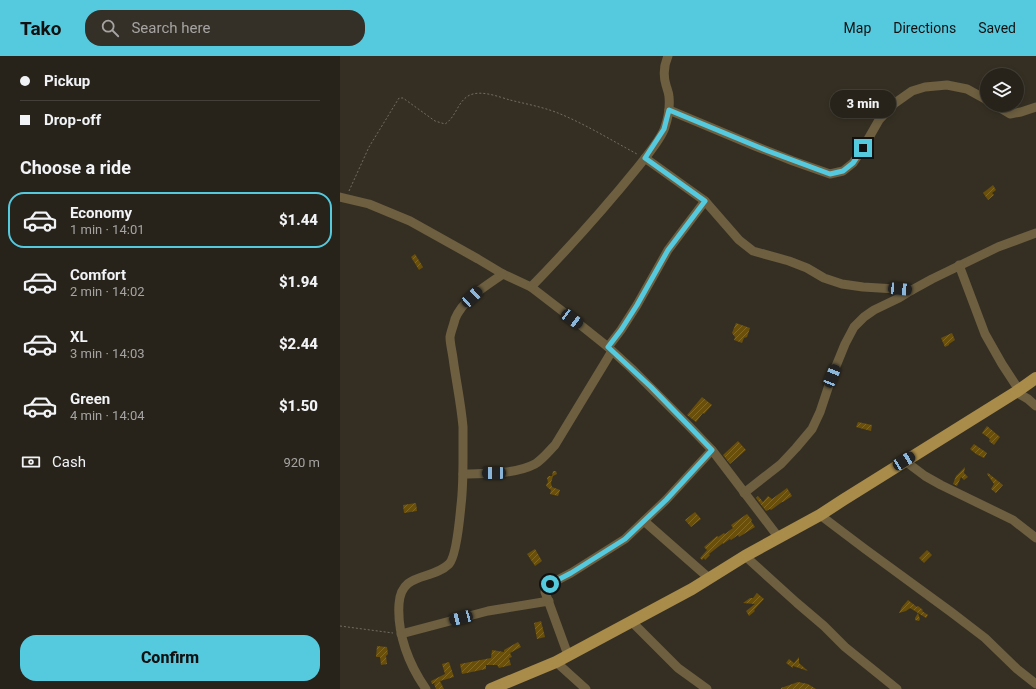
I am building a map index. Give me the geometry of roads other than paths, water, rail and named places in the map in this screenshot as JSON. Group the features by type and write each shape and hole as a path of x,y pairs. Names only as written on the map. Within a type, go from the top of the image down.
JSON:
{"main road":[{"path":"491,689 556,662 692,589 745,556 820,515 1035,379"}],"street":[{"path":"531,287 592,222 645,158 664,129 669,110 669,96 664,71 668,56"},
{"path":"669,110 761,148 830,174 843,171 853,163 879,120 895,103 912,91 926,87 948,85 967,89 980,96"},
{"path":"1024,111 1036,107"},
{"path":"1007,112 1010,114 1021,112"},
{"path":"645,158 705,201 739,240 753,251 789,261 807,268 824,278 842,284 912,290"},
{"path":"343,198 369,204 410,221 502,274 531,287 610,349 651,387 712,450 778,538"},
{"path":"463,474 521,470 535,464 556,444 668,250 705,201"},
{"path":"744,493 781,464 812,429 820,412 845,344 854,327 864,317 874,310 960,265 998,247 1036,233"},
{"path":"960,265 985,334 1018,391 1036,406"},
{"path":"426,689 420,681 410,659 401,634 399,602 403,588 412,580 443,568 450,563 454,555 462,504 463,427 450,336 456,318 465,304 480,290 502,274"},
{"path":"568,655 545,592 546,588 550,584 571,573 625,539 671,495 712,450"},
{"path":"904,461 941,485 1013,520 1036,538"},
{"path":"820,515 962,620 985,638 1017,669 1036,684"},
{"path":"644,521 710,578"},
{"path":"745,556 824,626 845,647 897,689"},
{"path":"401,634 488,611 549,601"},
{"path":"632,622 678,668 707,689"},
{"path":"556,662 586,689"}]}
